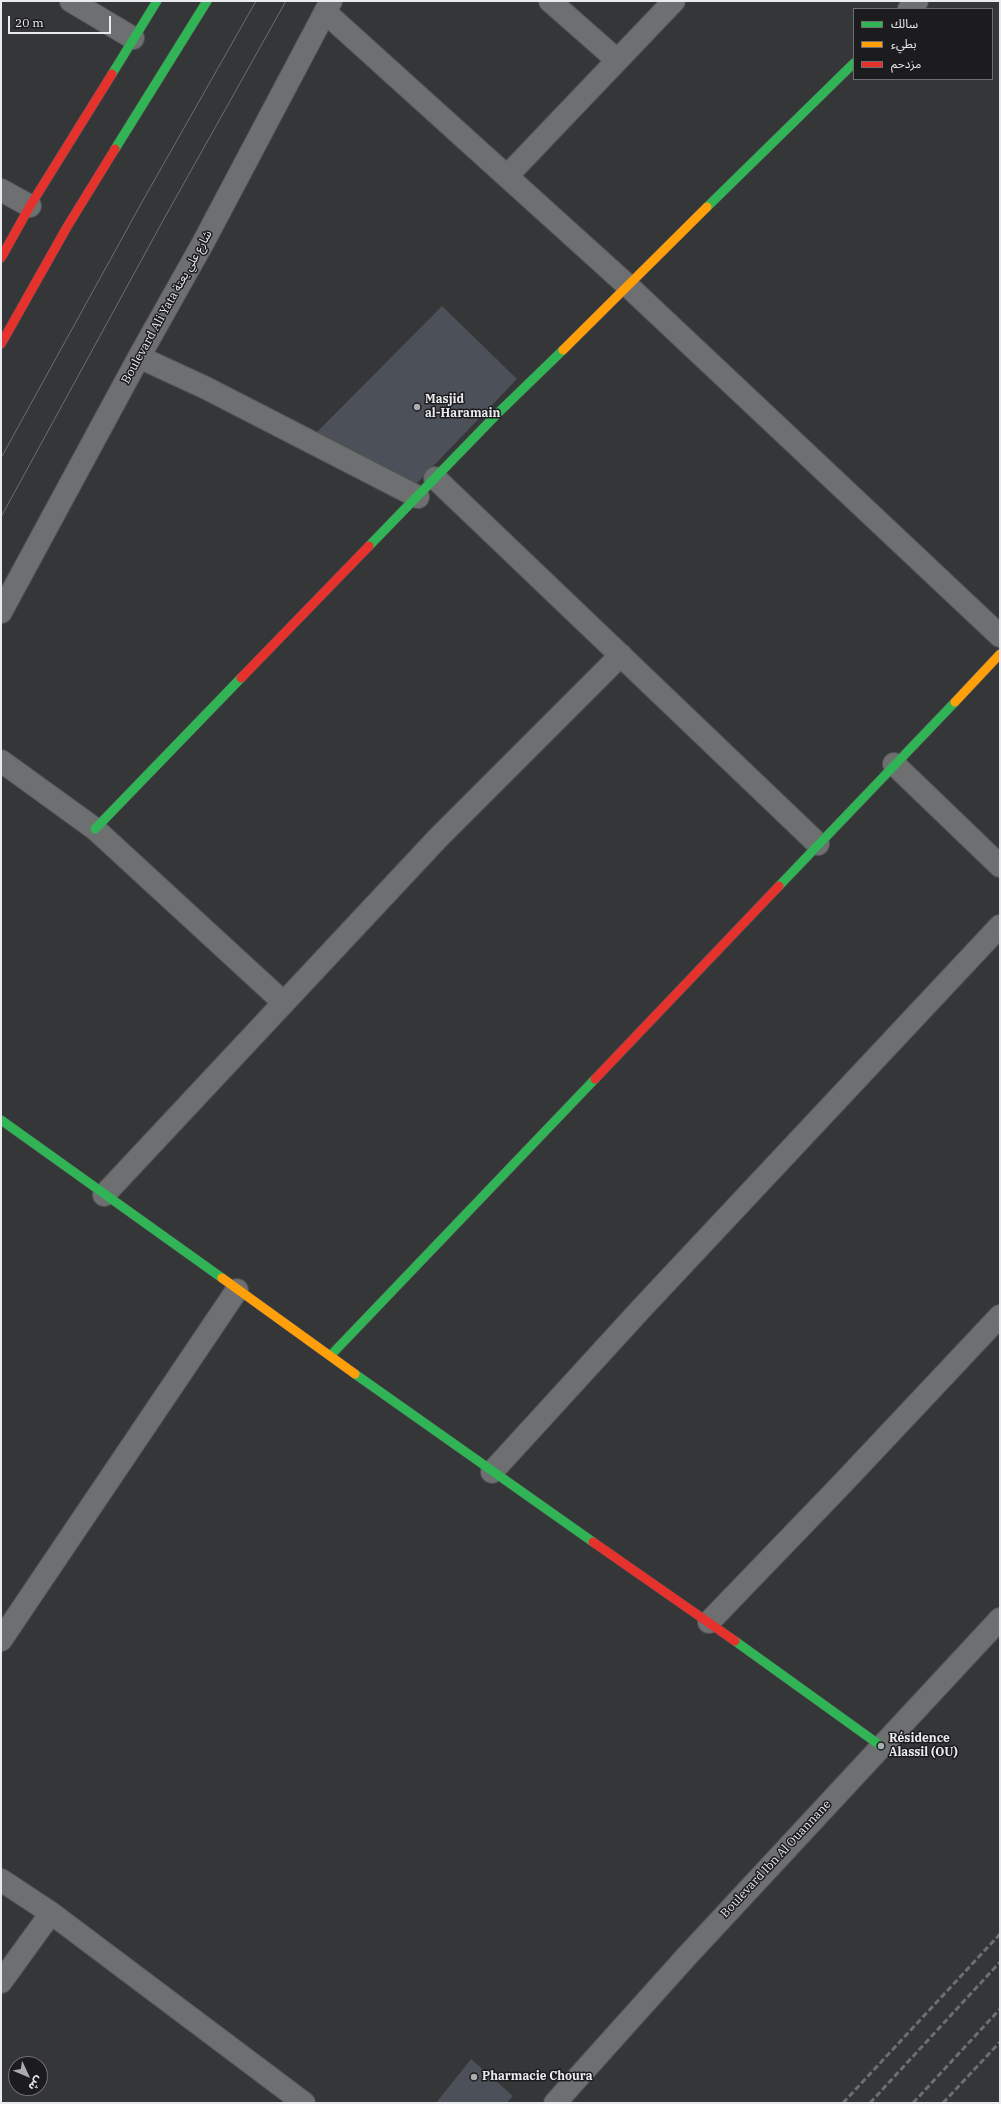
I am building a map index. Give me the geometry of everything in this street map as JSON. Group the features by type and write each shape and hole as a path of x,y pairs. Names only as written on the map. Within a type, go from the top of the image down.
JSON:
{"street":[{"path":"71,1 133,38"},
{"path":"1,258 30,206 157,1"},
{"path":"1,344 67,227 207,1"},
{"path":"550,1 617,60"},
{"path":"507,176 674,1"},
{"path":"328,6 507,176 627,285 1000,636"},
{"name":"Boulevard Ali Yata شارع علي يعتة","path":"1,612 138,357 203,243 328,6"},
{"path":"95,829 498,413 576,338 627,285 853,64"},
{"path":"1,190 30,206"},
{"path":"138,357 213,391 418,497"},
{"path":"435,478 621,654 818,844"},
{"path":"104,1195 438,838 621,654"},
{"path":"331,1355 658,1015 818,844 1000,654"},
{"path":"1,761 95,829 283,1002"},
{"path":"894,764 1000,866"},
{"path":"492,1472 636,1315 1000,926"},
{"path":"1,1120 237,1290 331,1355 492,1472 709,1622 881,1746"},
{"path":"1,1640 237,1290"},
{"path":"709,1622 841,1485 1000,1316"},
{"name":"Boulevard Ibn Al Ouannane","path":"555,2103 687,1956 1000,1618"},
{"path":"1,1880 51,1913 304,2103"},
{"path":"1,1982 51,1913"}],"building":[{"name":"Masjid al-Haramain","path":"442,306 517,379 416,484 315,434"},
{"name":"Pharmacie Choura","path":"471,2059 513,2096 507,2103 436,2103"}],"tram line":[{"path":"1,458 142,202 256,1"},
{"path":"1,517 165,217 286,1"}],"railway":[{"path":"843,2103 1000,1934"},
{"path":"870,2103 1000,1962"},
{"path":"913,2103 1000,2009"},
{"path":"943,2103 1000,2042"}],"traffic: fast":[{"path":"112,74 157,1"},
{"path":"115,149 207,1"},
{"path":"707,207 853,64"},
{"path":"369,546 498,413 563,350"},
{"path":"95,829 241,678"},
{"path":"779,886 955,702"},
{"path":"331,1355 595,1079"},
{"path":"1,1120 222,1278"},
{"path":"355,1374 593,1542"},
{"path":"735,1641 881,1746"}],"traffic: slow":[{"path":"563,350 707,207"},
{"path":"955,702 1000,654"},
{"path":"222,1278 355,1374"}],"traffic: jam":[{"path":"1,258 30,206 112,74"},
{"path":"1,344 67,227 115,149"},
{"path":"241,678 369,546"},
{"path":"595,1079 779,886"},
{"path":"593,1542 735,1641"}],"place":[{"name":"Masjid al-Haramain","path":"417,407"},
{"name":"Résidence Alassil (OU)","path":"881,1746"},
{"name":"Pharmacie Choura","path":"474,2077"}]}
